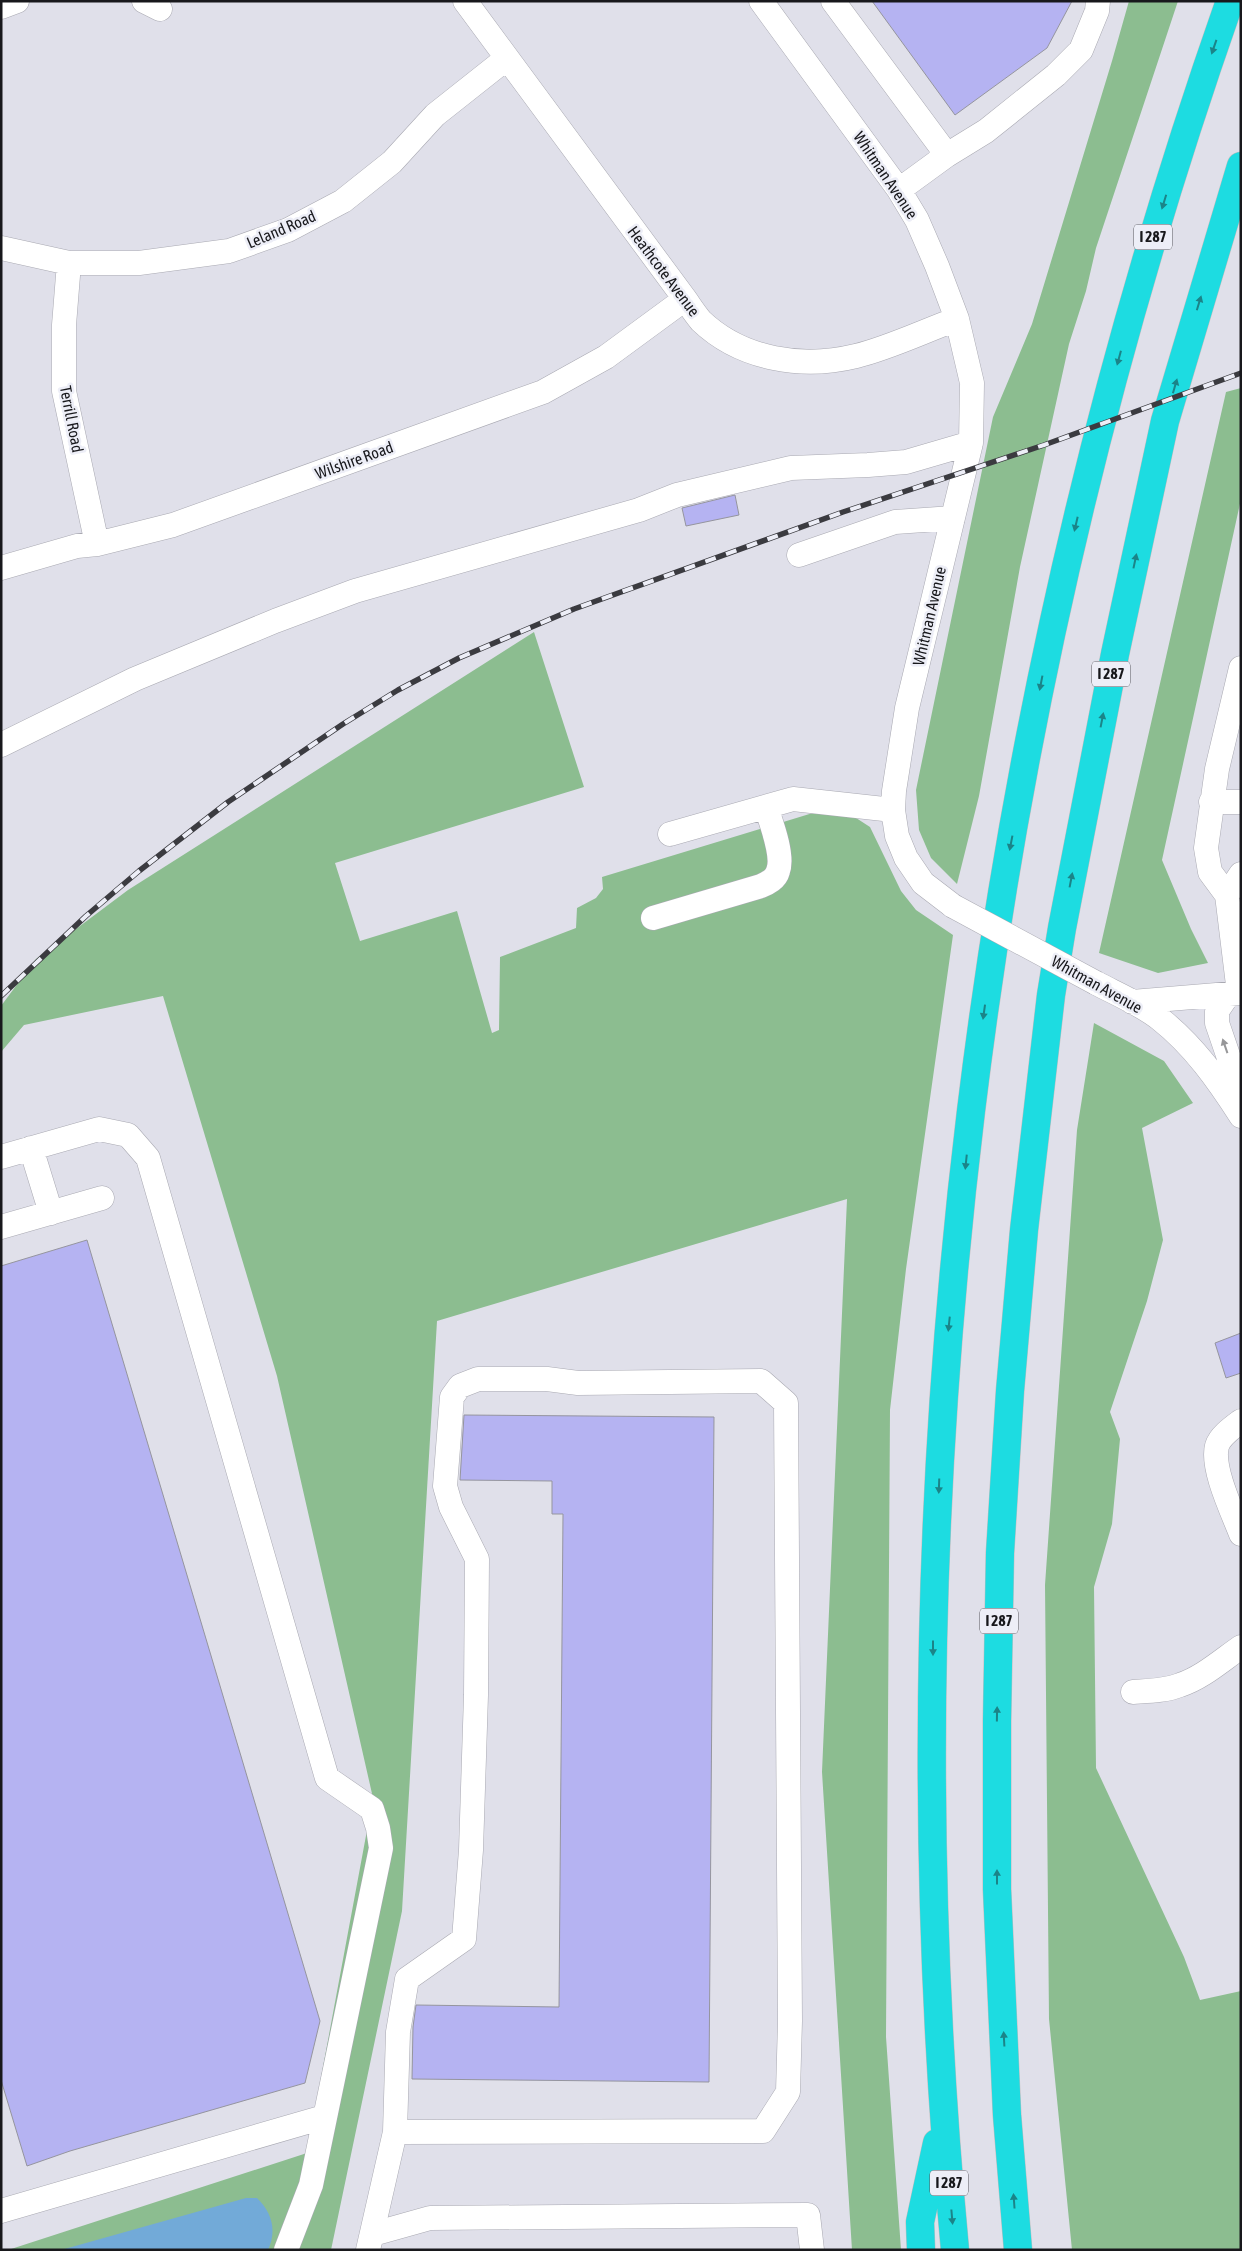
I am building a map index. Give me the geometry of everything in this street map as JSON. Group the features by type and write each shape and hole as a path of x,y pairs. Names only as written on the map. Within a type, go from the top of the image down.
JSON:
{"highway":[{"name":"I 287","path":"954,2250 943,2116 932,1893 934,1584 948,1332 971,1114 1001,895 1045,662 1087,477 1158,221 1197,95 1230,1"},
{"name":"I 287","path":"1018,2250 1007,2115 998,1899 997,1721 1002,1534 1010,1391 1024,1230 1050,1004 1060,937 1114,654 1165,421 1241,166"},
{"path":"921,2250 920,2222 943,2116"}],"street":[{"path":"1,7 17,1"},
{"name":"Heathcote Avenue","path":"465,1 684,299 701,321 723,336 754,353 779,359 806,362 830,361 858,356 957,319"},
{"name":"Whitman Avenue","path":"761,1 898,190 917,220 957,319 972,383 971,443 907,708 894,791 893,810 897,836 906,858 924,883 953,906 1159,1018 1198,1055 1241,1116"},
{"path":"834,1 947,155"},
{"path":"898,190 947,155 986,131 1056,75 1081,50 1097,11 1098,1"},
{"name":"Leland Road","path":"1,248 69,263 139,263 229,251 288,230 343,201 392,162 435,115 507,58"},
{"name":"Terrill Road","path":"69,263 64,324 64,391 98,544"},
{"name":"Wilshire Road","path":"1,568 77,546 98,544 173,525 544,392 606,357 684,299"},
{"path":"1,745 135,679 275,621 355,591 630,513 677,495 791,468 868,466 906,462 971,443"},
{"path":"799,555 895,522 952,518"},
{"path":"1236,994 1227,895 1210,872 1206,848 1217,769 1241,668"},
{"path":"670,834 793,799 893,810"},
{"path":"1211,802 1241,802"},
{"path":"653,918 761,886 775,877 780,866 766,807"},
{"path":"1227,895 1241,874"},
{"path":"1132,1002 1236,994"},
{"path":"1236,994 1217,1011 1217,1023 1241,1093"},
{"path":"1,1157 99,1129 128,1134 148,1158 327,1778 372,1809 378,1828 381,1848 311,2185 286,2250"},
{"path":"31,1148 51,1213"},
{"path":"1,1227 102,1198"},
{"path":"371,2242 395,2132 398,2032 407,1979 464,1939 474,1753 477,1559 451,1507 445,1486 452,1398 460,1386 478,1379 547,1379 578,1383 761,1380 786,1403 790,2011 788,2092 762,2131 395,2132"},
{"path":"1241,1421 1229,1430 1217,1445 1222,1483 1241,1534"},
{"path":"1133,1692 1165,1689 1181,1685 1196,1678 1241,1647"},
{"path":"2,2207 324,2117"},
{"path":"371,2242 430,2218 808,2215 812,2250"}],"green space":[{"path":"1129,1 1178,1 1096,248 1086,291 1069,344 1020,567 979,796 957,884 931,858 919,830 916,790 993,417 1032,324"},
{"path":"1241,388 1241,499 1162,860 1191,929 1208,963 1158,973 1099,953 1226,392"},
{"path":"534,632 584,787 335,863 360,941 457,911 492,1033 499,1030 500,957 576,928 577,908 596,898 603,889 602,877 816,812 853,816 870,827 901,891 916,910 953,935 906,1269 890,1410 886,2037 901,2250 852,2250 822,1772 847,1199 437,1321 402,1911 331,2250 8,2250 307,2153 373,1798 277,1376 163,996 24,1025 1,1052 1,1006 36,959 128,890"},
{"path":"1094,1023 1164,1061 1193,1103 1142,1128 1163,1240 1147,1301 1110,1412 1120,1439 1112,1524 1094,1587 1096,1768 1184,1957 1200,2000 1241,1991 1241,2250 1072,2250 1049,2019 1045,1585 1077,1130"}],"water":[{"path":"246,2198 257,2198 272,2222 271,2243 268,2250 61,2250"}],"building":[{"path":"872,1 1072,1 1047,48 955,115"},
{"path":"735,495 739,515 686,526 682,508"},
{"path":"87,1240 320,2021 305,2083 70,2151 27,2166 1,2080 1,1266"},
{"path":"1241,1333 1241,1373 1226,1378 1215,1343"},
{"path":"464,1415 714,1417 709,2082 412,2079 413,2027 416,2005 559,2007 563,1514 552,1514 552,1481 460,1480"}],"railway":[{"path":"1,996 86,916 139,871 228,802 343,724 398,690 459,658 574,609 843,512 1044,445 1241,373"}]}
